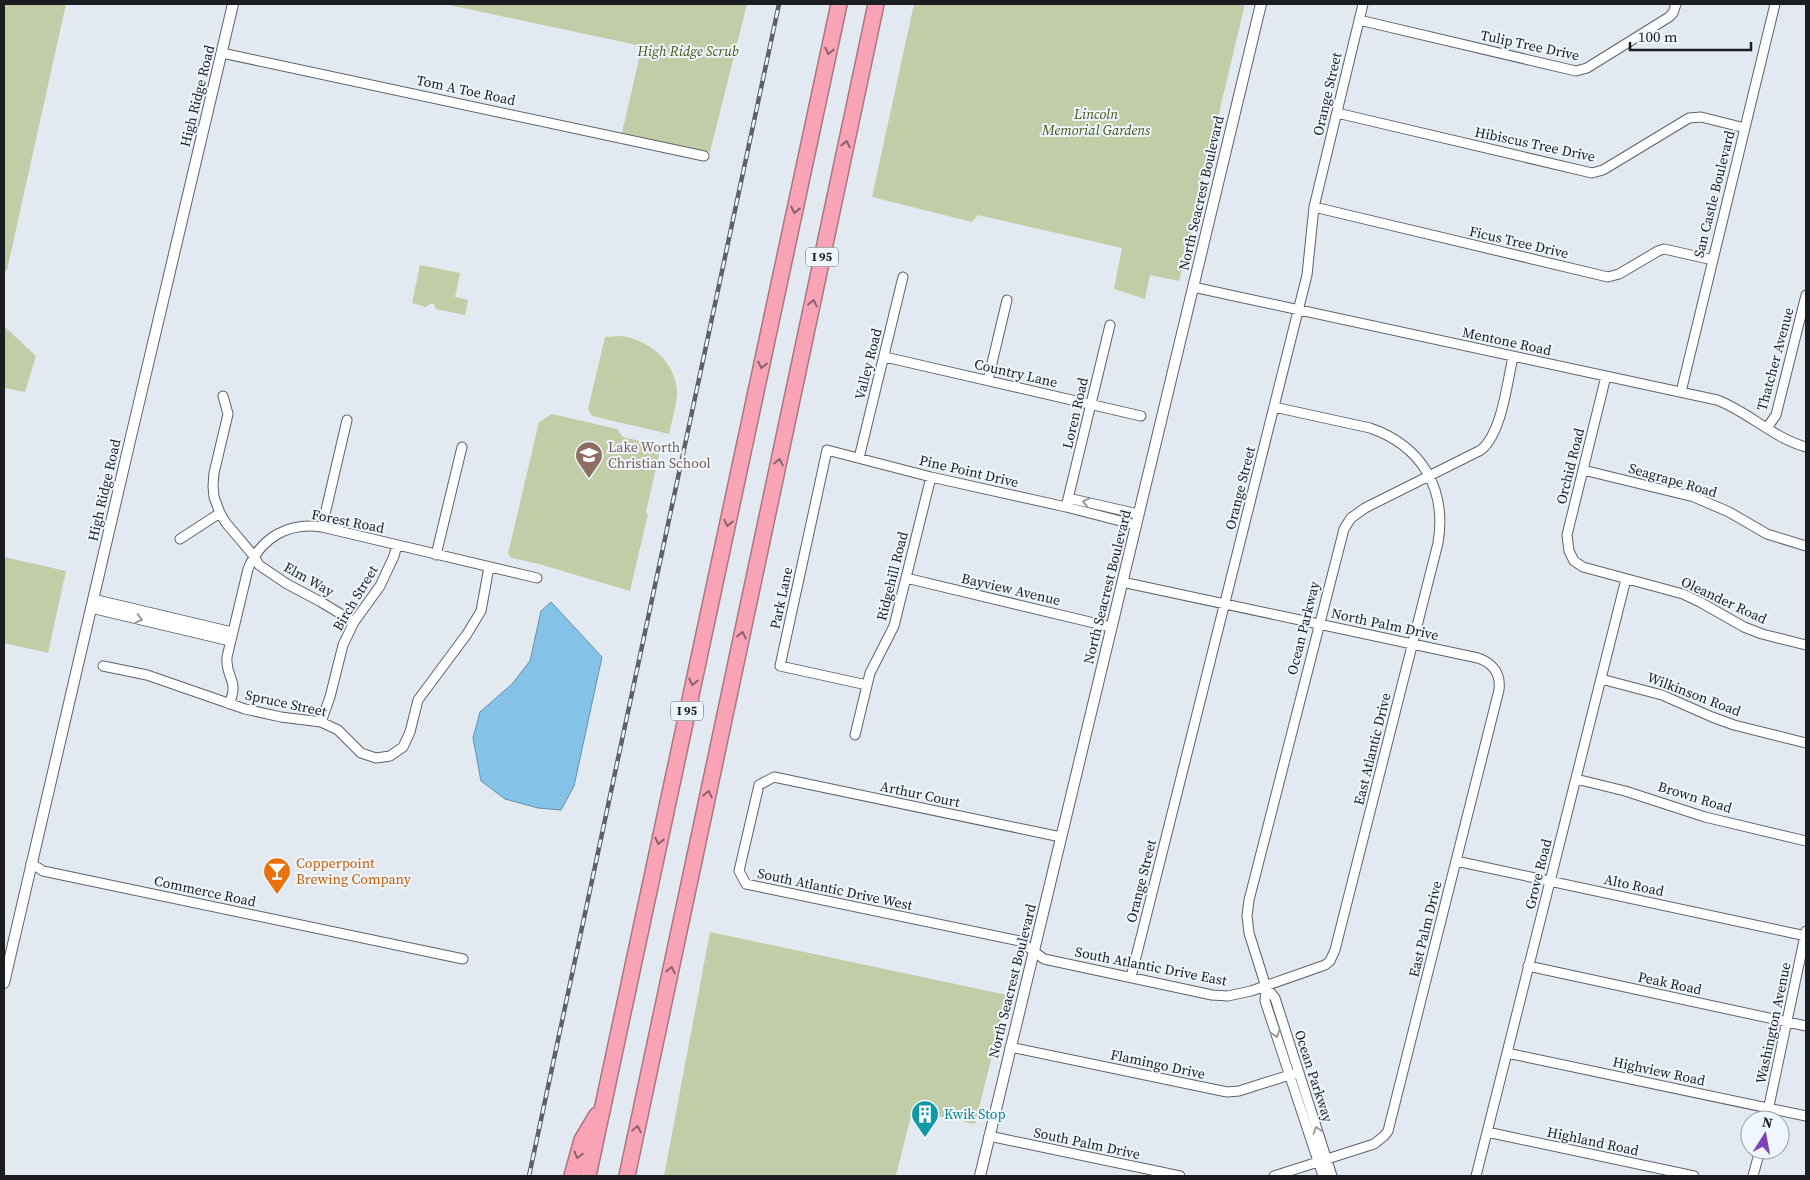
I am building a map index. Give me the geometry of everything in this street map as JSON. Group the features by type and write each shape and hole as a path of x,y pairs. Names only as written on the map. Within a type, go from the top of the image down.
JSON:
{"highway":[{"name":"I 95","path":"588,1176 839,4"},
{"name":"I 95","path":"627,1176 876,4"},
{"path":"572,1176 582,1140 603,1105"}],"street":[{"name":"High Ridge Road","path":"4,984 233,4"},
{"name":"North Seacrest Boulevard","path":"980,1176 1261,4"},
{"name":"Orange Street","path":"1131,977 1299,310 1309,262 1314,207 1363,4"},
{"name":"Tulip Tree Drive","path":"1359,20 1576,71 1587,68 1669,18 1676,4"},
{"name":"San Castle Boulevard","path":"1681,392 1775,4"},
{"name":"Tom A Toe Road","path":"222,53 704,156"},
{"name":"Hibiscus Tree Drive","path":"1337,113 1592,174 1603,170 1689,118 1701,117 1745,128"},
{"name":"Ficus Tree Drive","path":"1314,207 1608,278 1619,274 1664,249 1713,260"},
{"name":"Valley Road","path":"860,458 903,277"},
{"name":"Mentone Road","path":"1193,287 1729,404 1790,441 1806,447"},
{"name":"Thatcher Avenue","path":"1767,428 1776,415 1806,295"},
{"path":"988,380 1007,300"},
{"name":"Loren Road","path":"1067,503 1110,325"},
{"name":"Country Lane","path":"885,357 1141,416"},
{"name":"Ocean Parkway","path":"1323,1176 1322,1161 1294,1073 1265,1001 1266,986 1249,933 1247,916 1249,900 1340,538 1347,522 1365,508 1481,450 1488,444 1497,425 1513,357"},
{"name":"Orchid Road","path":"1574,561 1569,551 1567,540 1606,376"},
{"path":"180,539 220,513 214,496 213,486 214,473 228,414 223,396"},
{"name":"East Atlantic Drive","path":"1266,986 1320,968 1330,961 1333,956 1440,530 1439,503 1436,490 1419,460 1400,442 1370,428 1274,408"},
{"path":"322,527 347,420"},
{"path":"436,555 462,447"},
{"name":"Pine Point Drive","path":"827,450 931,477 1067,503 1108,507 1137,519"},
{"name":"Park Lane","path":"827,450 780,666 866,685"},
{"name":"Seagrape Road","path":"1584,470 1694,497 1729,512 1767,534 1806,546"},
{"name":"Ridgehill Road","path":"856,736 866,685 875,662 894,626 931,477"},
{"name":"Pine Point Drive","path":"1067,503 1105,517 1137,519"},
{"path":"1105,517 1108,507"},
{"name":"Elm Way","path":"220,513 259,565 286,584 354,622"},
{"name":"Forest Road","path":"229,704 234,689 226,663 248,569 254,556 270,538 282,531 301,526 322,527 537,578"},
{"name":"Birch Street","path":"321,722 343,645 354,622 380,586 397,545"},
{"name":"Oleander Road","path":"1574,561 1589,570 1683,594 1744,627 1762,634 1806,645"},
{"name":"Spruce Street","path":"103,666 147,675 229,704 281,717 321,722 338,730 361,753 376,758 390,756 403,747 410,732 418,700 467,634 481,611 490,567"},
{"name":"Bayview Avenue","path":"906,578 1111,627"},
{"name":"Grove Road","path":"1476,1176 1626,579"},
{"name":"North Palm Drive","path":"1122,582 1478,658 1489,662 1493,667"},
{"path":"92,603 231,637"},
{"name":"East Palm Drive","path":"1322,1161 1374,1144 1388,1131 1499,690 1499,678 1493,667"},
{"name":"Wilkinson Road","path":"1601,679 1662,695 1734,725 1806,743"},
{"name":"Arthur Court","path":"774,777 1061,837"},
{"name":"South Atlantic Drive West","path":"774,777 758,785 739,871 746,884 1020,941 1034,951"},
{"name":"Brown Road","path":"1576,778 1706,816 1806,841"},
{"name":"Alto Road","path":"1456,861 1806,934"},
{"name":"Commerce Road","path":"31,863 43,871 464,960"},
{"name":"Washington Avenue","path":"1769,1108 1806,934"},
{"name":"South Atlantic Drive East","path":"1034,951 1044,959 1220,996 1236,995 1266,986"},
{"name":"Peak Road","path":"1528,966 1806,1026"},
{"name":"Flamingo Drive","path":"1010,1047 1227,1092 1239,1092 1294,1073"},
{"name":"Highview Road","path":"1507,1053 1806,1116"},
{"name":"Highland Road","path":"1487,1132 1694,1176"},
{"name":"South Palm Drive","path":"989,1136 1180,1176"},
{"path":"1753,1176 1757,1160"},
{"path":"1274,1176 1322,1161"},
{"name":"Ocean Parkway","path":"1322,1161 1332,1176"}],"green space":[{"path":"4,4 66,4 7,270 4,272"},
{"name":"High Ridge Scrub","path":"444,4 747,4 710,152 622,133 642,46"},
{"name":"Lincoln Memorial Gardens","path":"914,4 1245,4 1179,281 1150,275 1145,299 1114,289 1122,248 978,215 972,222 872,197"},
{"path":"420,265 460,273 455,297 468,300 465,315 436,309 434,304 426,307 412,303"},
{"path":"4,326 36,356 25,392 4,388"},
{"path":"622,336 642,342 651,348 659,354 672,370 677,391 669,434 592,416 588,409 605,337"},
{"path":"552,414 617,429 623,437 661,446 646,512 648,514 630,591 512,558 508,554 539,422"},
{"path":"4,557 66,571 48,653 4,643"},
{"path":"710,932 1007,995 975,1124 912,1111 896,1176 664,1176"}],"water":[{"path":"551,602 602,657 574,786 561,810 538,808 505,799 481,781 473,738 480,712 512,684 530,661 541,611"}],"railway":[{"path":"529,1176 779,4"}],"place":[{"name":"Lake Worth Christian School","path":"589,479"},
{"name":"Copperpoint Brewing Company","path":"277,895"},
{"name":"Kwik Stop","path":"925,1138"}]}
